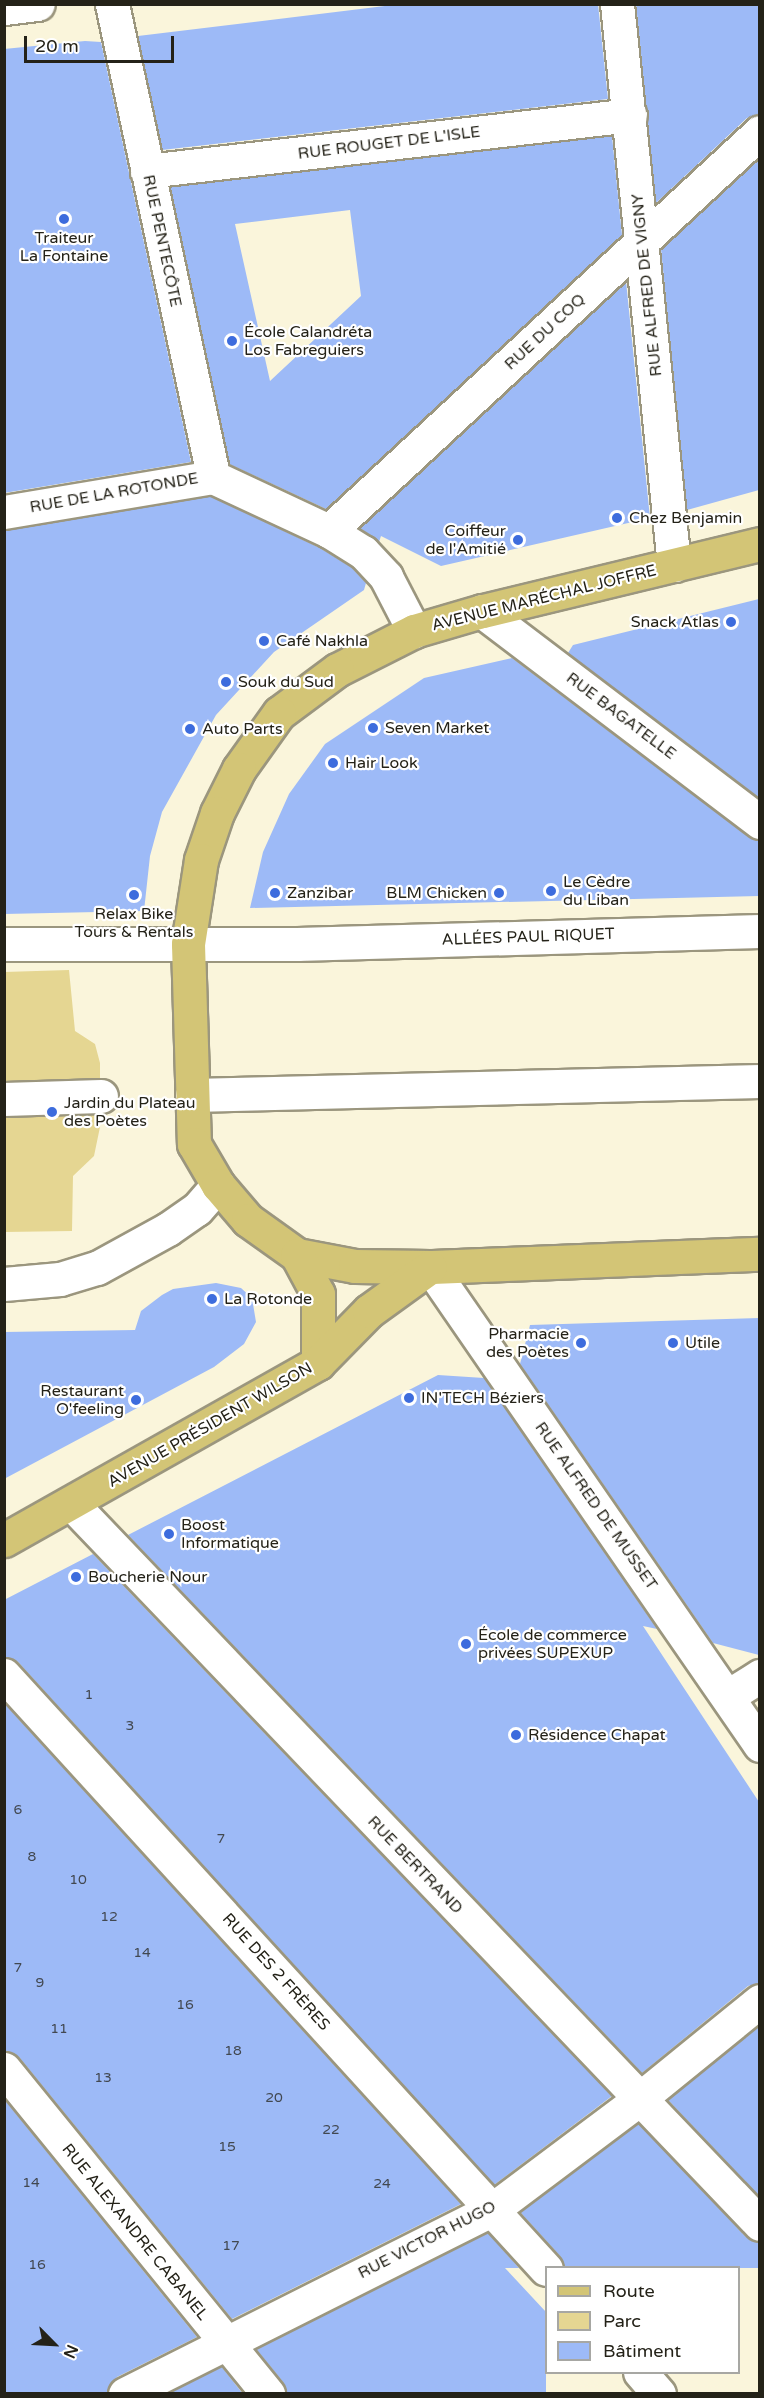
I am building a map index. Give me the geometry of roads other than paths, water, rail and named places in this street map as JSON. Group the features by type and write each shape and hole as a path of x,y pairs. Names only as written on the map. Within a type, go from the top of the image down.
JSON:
{"main road":[{"name":"AVENUE MARÉCHAL JOFFRE","path":"297,1255 248,1220 218,1185 194,1144 188,944 198,872 217,813 239,769 279,713 337,670 414,631 482,610 759,544"},
{"path":"297,1255 355,1266 430,1267 759,1254"},
{"path":"297,1255 318,1294 318,1363"},
{"name":"AVENUE PRÉSIDENT WILSON","path":"4,1540 318,1363 369,1311 430,1267"}],"street":[{"path":"4,8 38,4"},
{"name":"RUE PENTECÔTE","path":"112,4 213,477"},
{"name":"RUE ALFRED DE VIGNY","path":"617,4 674,565"},
{"name":"RUE ROUGET DE L'ISLE","path":"147,171 630,115"},
{"name":"RUE DU COQ","path":"329,531 759,132"},
{"name":"RUE DE LA ROTONDE","path":"4,512 213,477 329,531 363,552 386,576 414,631"},
{"name":"RUE BAGATELLE","path":"482,610 759,822"},
{"name":"ALLÉES PAUL RIQUET","path":"188,944 297,944 759,931"},
{"path":"4,944 188,944"},
{"path":"192,1095 759,1081"},
{"path":"4,1098 101,1096"},
{"path":"4,1284 60,1279 97,1268 168,1229 197,1209 218,1185"},
{"name":"RUE ALFRED DE MUSSET","path":"430,1267 729,1696 759,1745"},
{"name":"RUE BERTRAND","path":"71,1503 638,2100 759,2224"},
{"name":"RUE DES 2 FRÈRES","path":"4,1675 545,2268"},
{"path":"729,1696 759,1676"},
{"name":"RUE VICTOR HUGO","path":"125,2394 493,2209 638,2100 759,2001"},
{"name":"RUE ALEXANDRE CABANEL","path":"4,2069 223,2343 267,2394"},
{"path":"641,2374 659,2394"}],"place":[{"name":"Traiteur La Fontaine","path":"64,219"},
{"name":"École Calandréta Los Fabreguiers","path":"232,341"},
{"name":"Chez Benjamin","path":"617,518"},
{"name":"Coiffeur de l'Amitié","path":"518,540"},
{"name":"Snack Atlas","path":"731,622"},
{"name":"Café Nakhla","path":"264,641"},
{"name":"Souk du Sud","path":"226,682"},
{"name":"Seven Market","path":"373,728"},
{"name":"Auto Parts","path":"190,729"},
{"name":"Hair Look","path":"333,763"},
{"name":"Le Cèdre du Liban","path":"551,891"},
{"name":"Zanzibar","path":"275,893"},
{"name":"BLM Chicken","path":"499,893"},
{"name":"Relax Bike Tours & Rentals","path":"134,895"},
{"name":"Jardin du Plateau des Poètes","path":"52,1112"},
{"name":"La Rotonde","path":"212,1299"},
{"name":"Pharmacie des Poètes","path":"581,1343"},
{"name":"Utile","path":"673,1343"},
{"name":"IN'TECH Béziers","path":"409,1398"},
{"name":"Restaurant O'feeling","path":"136,1400"},
{"name":"Boost Informatique","path":"169,1534"},
{"name":"Boucherie Nour","path":"76,1577"},
{"name":"École de commerce privées SUPEXUP","path":"466,1644"},
{"name":"Résidence Chapat","path":"516,1735"}]}
